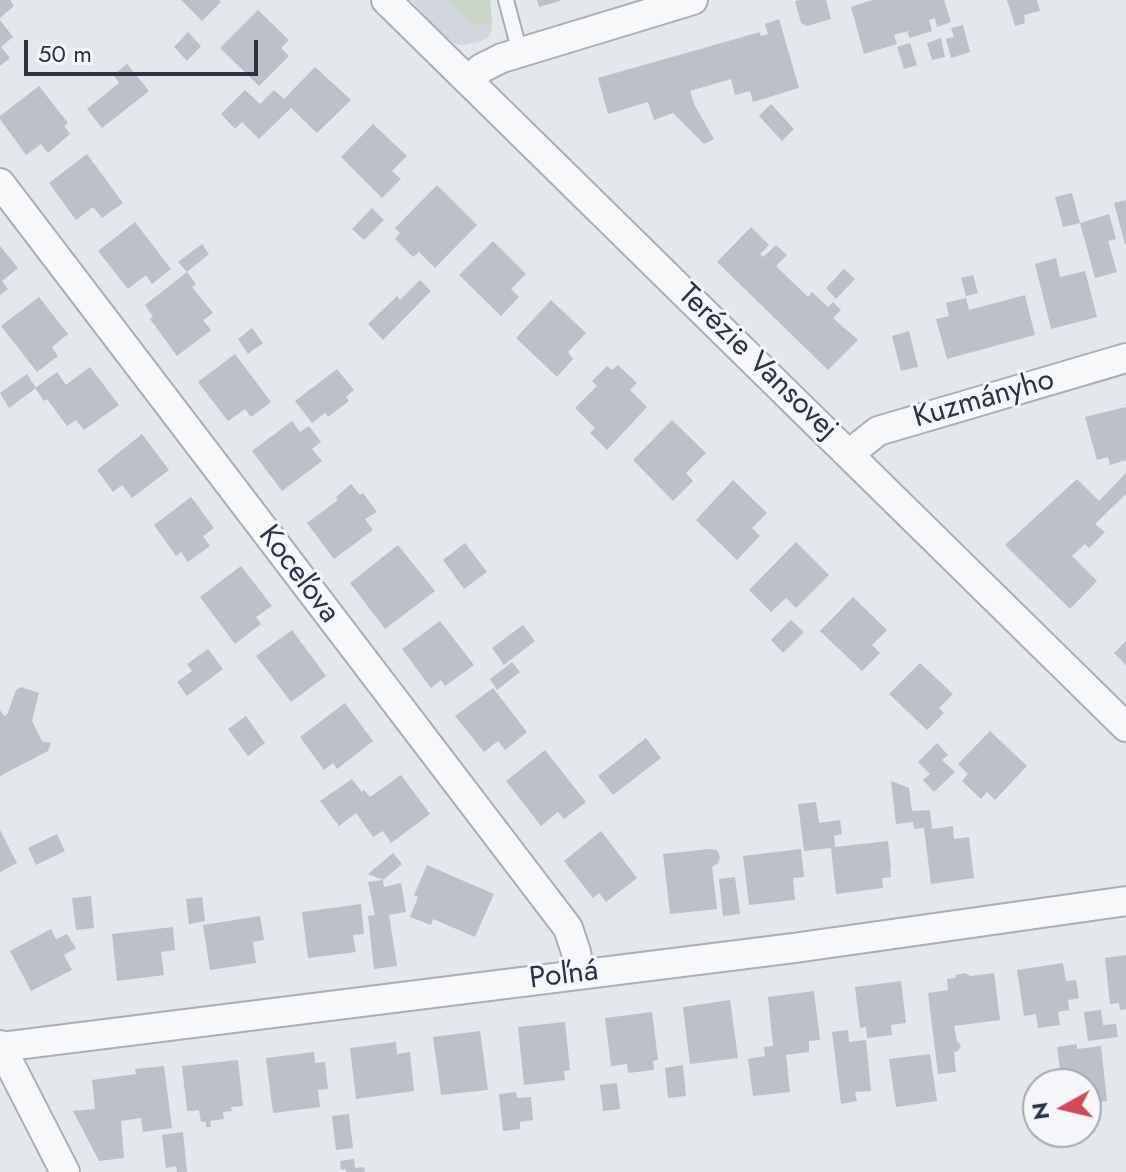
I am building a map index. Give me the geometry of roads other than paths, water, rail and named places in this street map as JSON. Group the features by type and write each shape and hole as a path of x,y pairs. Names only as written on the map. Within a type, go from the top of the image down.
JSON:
{"street":[{"name":"Terézie Vansovej","path":"386,0 1126,727"},
{"path":"468,80 482,68 502,58 693,0"},
{"name":"Koceľova","path":"0,183 568,928 580,974"},
{"name":"Kuzmányho","path":"849,454 878,431 1126,358"},
{"name":"Poľná","path":"0,1046 794,948 1126,901"},
{"path":"0,1046 65,1172"}],"lane":[{"path":"506,0 520,53"}]}
